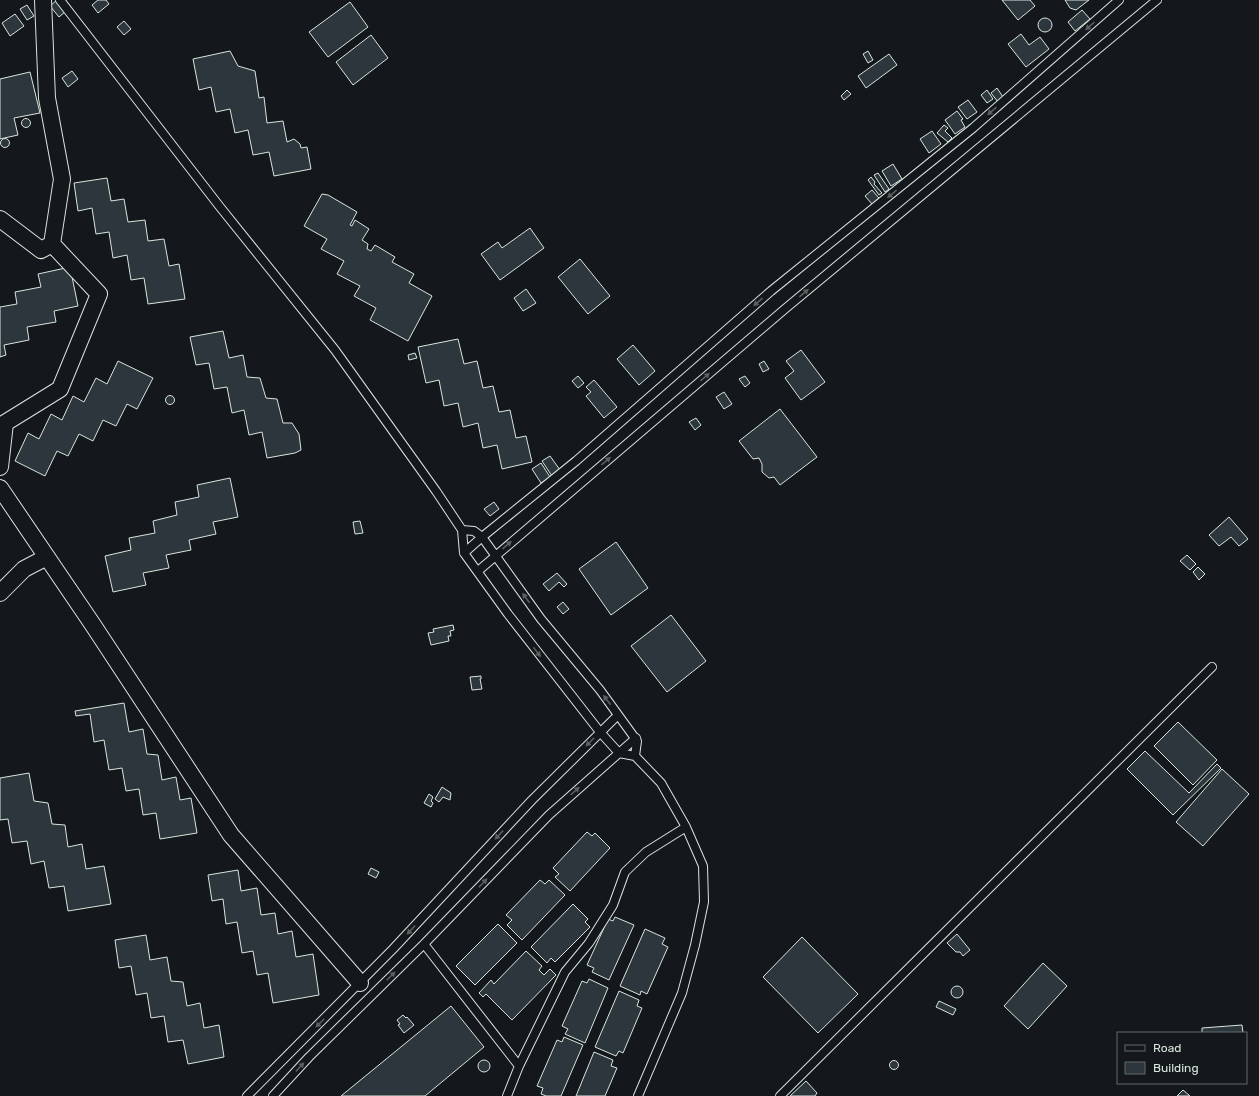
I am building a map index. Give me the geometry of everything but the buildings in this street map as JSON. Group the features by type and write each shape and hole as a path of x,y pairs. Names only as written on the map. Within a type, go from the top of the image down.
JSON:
{"street":[{"path":"43,0 47,98 62,179 52,244"},
{"path":"0,219 41,250 52,244"},
{"path":"0,468 5,423 60,389 99,294 52,244"},
{"path":"0,488 93,625 231,835 360,983"},
{"path":"0,593 24,569 47,557"}],"lane":[{"path":"60,0 220,207 335,350 436,491 462,530 464,553 508,614 600,732 619,752 635,756 661,783 686,827 703,866 704,902 695,945 682,993 638,1096"},
{"path":"464,553 576,460 771,291 973,128 1119,0"},
{"path":"478,571 822,278 1157,0"},
{"path":"462,530 474,530 482,537 496,555 541,618 636,738 635,756"},
{"path":"780,1096 1212,667"},
{"path":"247,1096 393,949 532,800 618,715"},
{"path":"273,1096 309,1057 424,944 549,815 636,738"},
{"path":"506,1096 564,972 589,943 613,905 625,872 646,852 686,827"},
{"path":"424,944 519,1066"}]}
